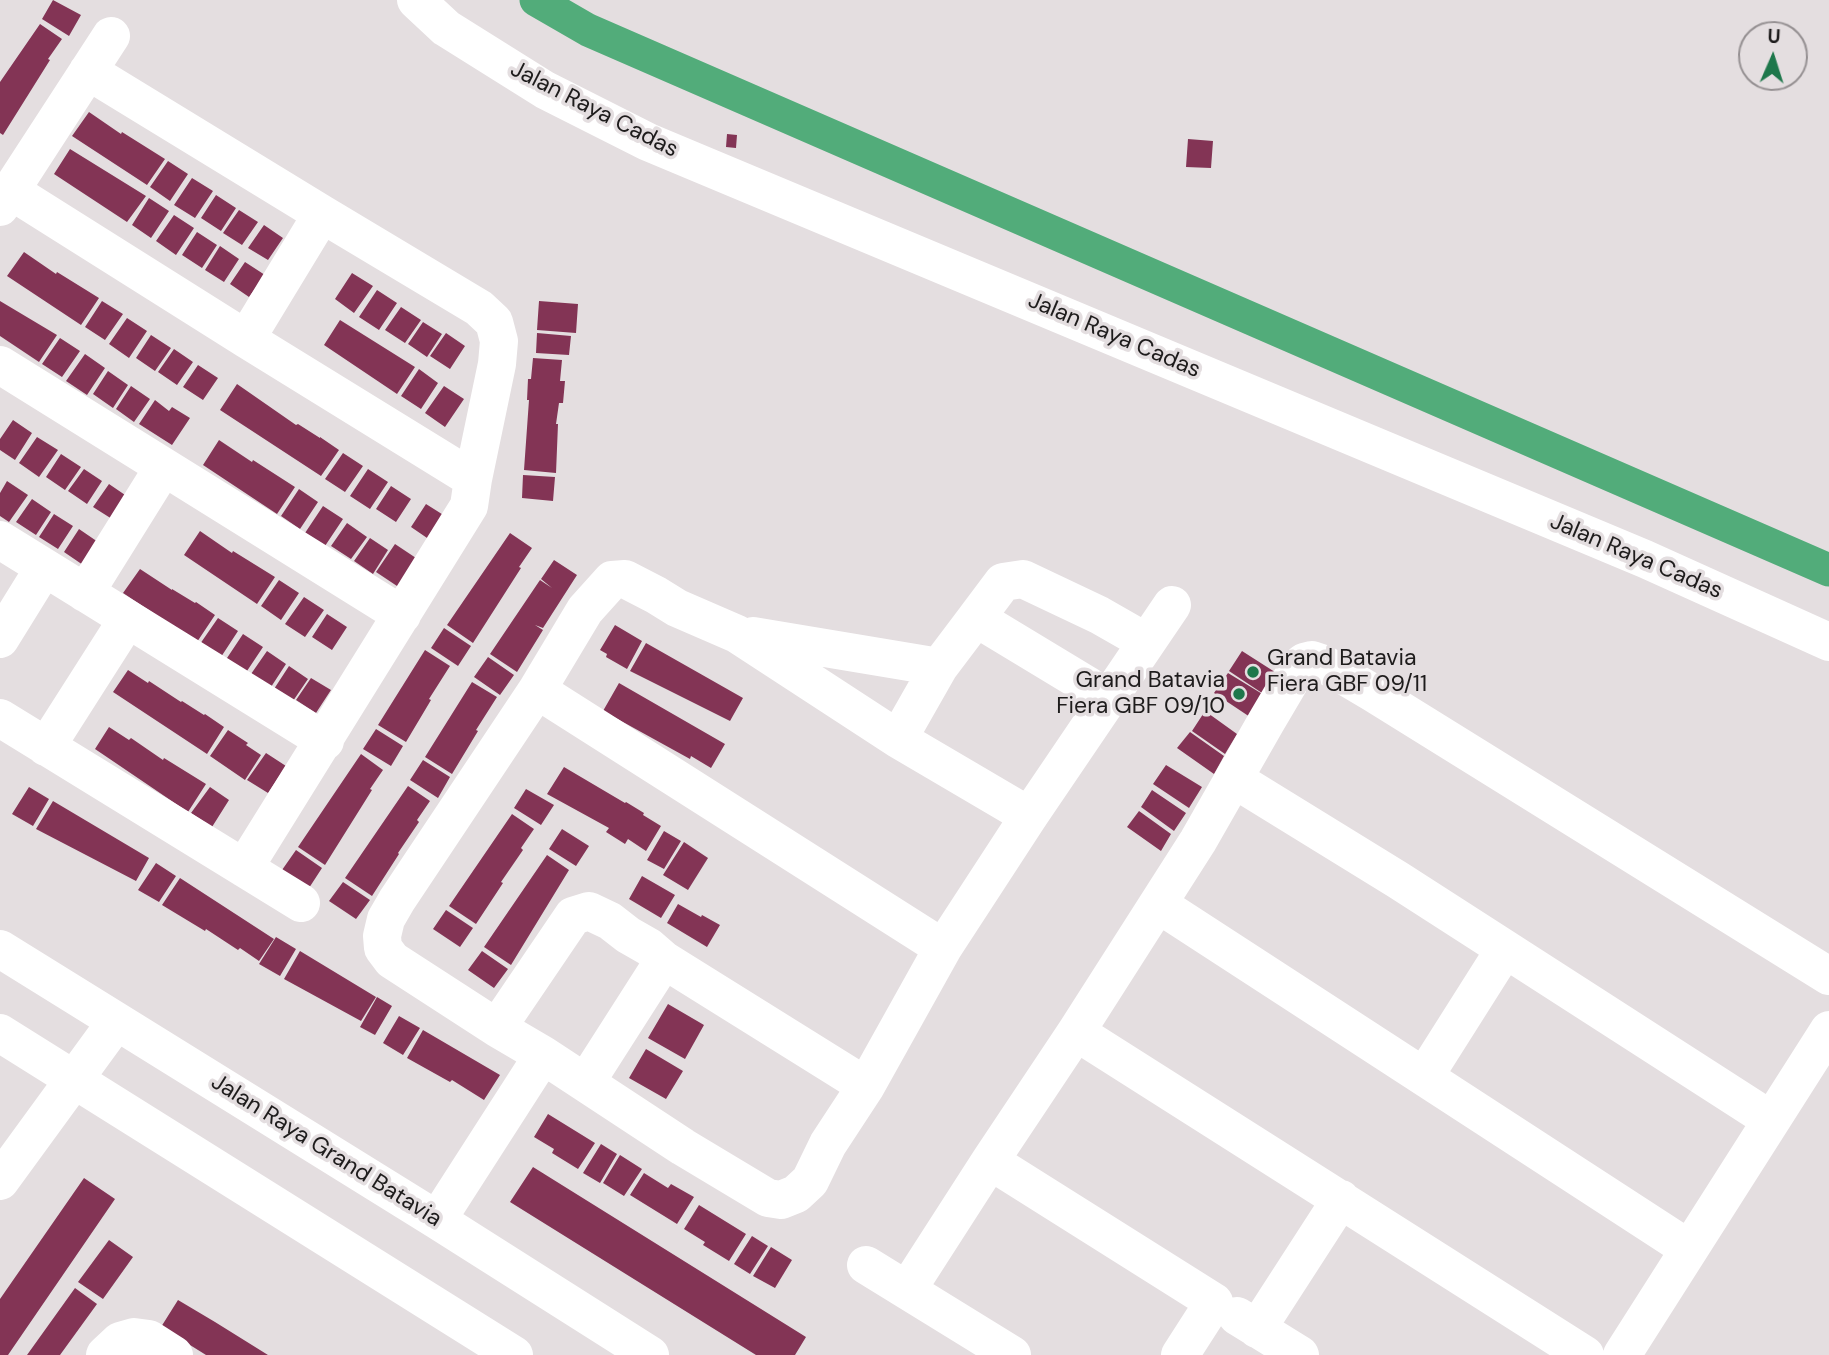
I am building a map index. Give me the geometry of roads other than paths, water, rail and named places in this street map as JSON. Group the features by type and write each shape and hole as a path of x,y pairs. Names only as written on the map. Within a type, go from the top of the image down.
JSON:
{"street":[{"name":"Jalan Raya Cadas","path":"416,0 446,28 545,90 648,142 1645,559 1829,642"},
{"path":"111,36 5,199 246,339 473,479"},
{"path":"88,71 479,308 494,322 499,341 497,364 469,506 244,868"},
{"path":"246,339 322,214"},
{"path":"0,365 402,615"},
{"path":"85,593 163,468"},
{"path":"0,540 325,740"},
{"path":"0,639 44,568"},
{"path":"1029,816 898,739 737,634 677,608 625,579 612,580 585,610 537,690 397,900 386,919 382,936 383,948 391,960 586,1082 683,1147 768,1198 781,1200 796,1194 810,1181 828,1144 866,1086 943,948 1172,605"},
{"path":"898,739 939,667 1003,582 1023,579 1099,615 1145,644"},
{"path":"976,618 1110,699"},
{"path":"46,747 127,620"},
{"path":"737,634 939,667"},
{"path":"907,1290 1158,904 1299,666 1304,662 1312,660 1324,664 1829,976"},
{"path":"537,690 943,948"},
{"path":"2,724 46,747 301,903"},
{"path":"1234,779 1398,880 1771,1120"},
{"path":"1158,904 1689,1250"},
{"path":"496,1028 573,916 589,911 610,921 664,960 866,1086"},
{"name":"Jalan Raya Grand Batavia","path":"0,948 650,1355"},
{"path":"1423,1077 1505,949"},
{"path":"586,1082 664,960"},
{"path":"0,1181 116,1022"},
{"path":"1622,1355 1829,1030"},
{"path":"1076,1032 1585,1355"},
{"path":"0,1033 514,1355"},
{"path":"437,1220 543,1055"},
{"path":"990,1161 1300,1355"},
{"path":"1257,1329 1341,1199"},
{"path":"866,1265 1012,1355"},
{"path":"1180,1355 1214,1302"},
{"path":"105,1355 120,1341 134,1337 149,1339 174,1355"}],"waterway":[{"path":"536,0 588,30 1829,570"}],"place":[{"name":"Grand Batavia Fiera GBF 09/11","path":"1253,672"},
{"name":"Grand Batavia Fiera GBF 09/10","path":"1239,694"}]}
